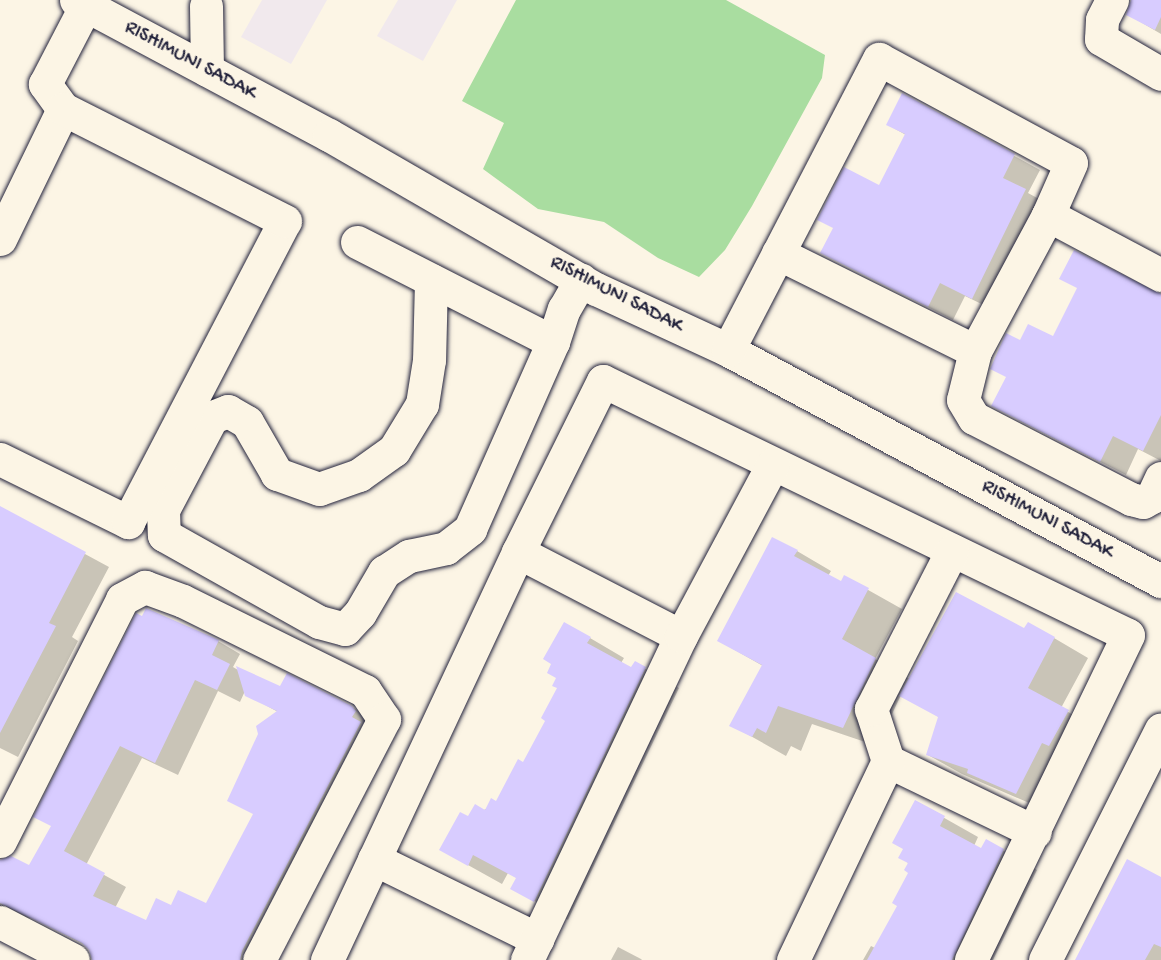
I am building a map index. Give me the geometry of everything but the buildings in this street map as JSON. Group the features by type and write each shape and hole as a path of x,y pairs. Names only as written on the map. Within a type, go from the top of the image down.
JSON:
{"street":[{"path":"1112,0 1102,20 1101,39 1161,74"},
{"path":"207,2 207,70"},
{"path":"0,459 128,522 285,221 63,109 45,84 81,3"},
{"name":"RISHIMUNI SADAK","path":"81,3 329,135 581,280 728,350 1161,581"},
{"path":"728,350 879,59 1071,163 1048,215 975,351 963,400 974,418 1131,499 1143,502 1152,496 1161,478"},
{"path":"0,239 63,109"},
{"path":"1048,215 1161,275"},
{"path":"357,242 553,342"},
{"path":"778,253 975,351"},
{"path":"431,280 429,360 422,405 394,450 360,475 318,489 277,474 247,422 228,411 212,417 163,510 164,535 319,622 345,629 360,614 384,572 409,556 447,548 470,529 553,342 564,309 581,280"},
{"path":"327,960 518,552 603,381 1128,635 1035,832 971,960"},
{"path":"374,859 532,950 681,636 773,464"},
{"path":"793,960 888,761 871,709 952,551"},
{"path":"518,552 681,636"},
{"path":"0,841 122,599 145,587 183,601 365,691 384,719 259,960"},
{"path":"1045,960 1161,729"},
{"path":"888,761 1035,832"},
{"path":"0,922 73,960"}],"shaded area":[{"path":"262,0 327,0 291,64 241,37"},
{"path":"398,0 457,0 423,61 377,36"}],"green space":[{"path":"516,0 726,0 825,55 822,78 752,206 725,250 699,277 658,258 604,222 538,209 483,169 504,123 462,101"}]}
